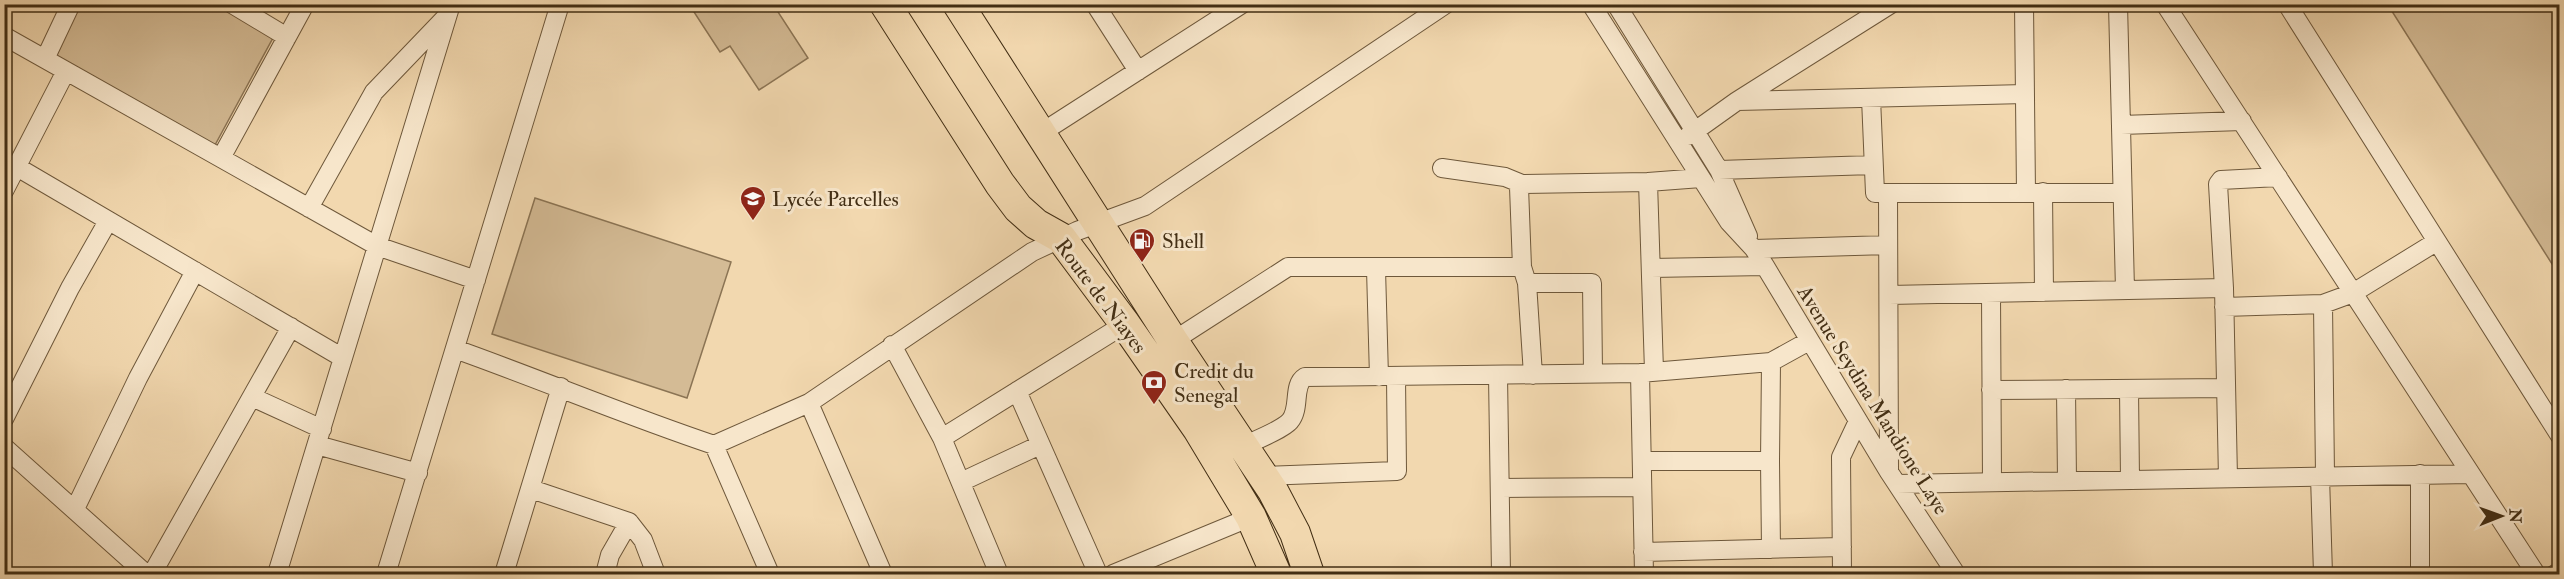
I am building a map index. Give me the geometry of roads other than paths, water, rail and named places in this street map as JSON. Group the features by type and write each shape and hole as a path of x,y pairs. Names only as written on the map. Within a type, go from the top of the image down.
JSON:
{"main road":[{"name":"Route de Niayes","path":"885,4 1000,184 1027,216 1061,238 1125,324 1198,429 1251,517 1276,574"},
{"name":"Route de Niayes","path":"958,4 1173,341 1273,491 1295,533 1309,574"}],"street":[{"path":"45,59 71,4"},
{"path":"232,4 288,37"},
{"path":"221,158 305,4"},
{"path":"386,574 561,4"},
{"path":"1095,4 1138,71"},
{"path":"1041,133 1242,4"},
{"path":"455,349 561,387 651,424 714,445 809,403 1032,252 1061,238 1145,206 1446,4"},
{"path":"1591,4 1729,222 1754,249 1888,245"},
{"path":"1639,4 1620,9 1719,170 1754,249"},
{"path":"1680,142 1737,101 1891,4"},
{"path":"2024,4 2025,94 2044,291"},
{"path":"2118,4 2125,290"},
{"path":"2165,4 2536,574"},
{"path":"2288,4 2559,436"},
{"path":"309,208 374,92 450,9"},
{"path":"277,574 450,9"},
{"path":"4,36 377,246 476,280"},
{"path":"4,191 66,71"},
{"path":"1737,101 2025,94"},
{"path":"1871,98 1873,192 2122,192"},
{"path":"2121,125 2242,121"},
{"path":"1719,170 1873,165"},
{"path":"16,167 343,358"},
{"path":"1442,168 1505,177 1522,184 1648,182 1701,178"},
{"path":"2228,478 2224,288 2218,184 2221,180 2278,177"},
{"path":"1644,574 1642,461 1651,268 1648,182"},
{"path":"1522,184 1520,187 1524,275 1533,375"},
{"path":"1888,193 1893,478 1992,482 2470,474"},
{"path":"4,419 65,298 108,221"},
{"path":"2224,307 2323,304 2354,293 2436,242"},
{"name":"Avenue Seydina Mandione Laye","path":"1754,249 1893,478 1956,574"},
{"path":"1651,268 1765,266"},
{"path":"1173,341 1288,267 1524,275 1592,283 1593,374"},
{"path":"1262,476 1398,471 1376,269"},
{"path":"75,509 138,378 195,271"},
{"path":"1889,295 2224,288"},
{"path":"1991,293 1992,482"},
{"path":"2323,304 2323,574"},
{"path":"942,438 1125,324"},
{"path":"152,574 291,327"},
{"path":"1243,446 1290,422 1297,405 1298,386 1305,377 1647,372 1771,362 1809,341"},
{"path":"892,345 942,438 999,574"},
{"path":"1771,362 1771,549"},
{"path":"1498,375 1501,574"},
{"path":"504,574 561,387"},
{"path":"1991,390 2226,388"},
{"path":"2066,389 2067,481"},
{"path":"2128,389 2130,480"},
{"path":"1017,391 1098,574"},
{"path":"252,398 319,437 418,473"},
{"path":"809,403 883,574"},
{"path":"1842,574 1841,457 1858,421"},
{"path":"714,445 770,574"},
{"path":"961,482 1040,445"},
{"path":"4,447 146,574"},
{"path":"1642,461 1770,461"},
{"path":"2420,474 2420,574"},
{"path":"1500,488 1642,486"},
{"path":"531,489 629,522 643,540 656,574"},
{"path":"1113,574 1251,517"},
{"path":"604,574 610,555 629,522"},
{"path":"1643,552 1842,547"},
{"path":"2555,574 2559,572"}],"place":[{"name":"Lycée Parcelles","path":"753,222"},
{"name":"Shell","path":"1142,264"},
{"name":"Credit du Senegal","path":"1154,406"}]}
